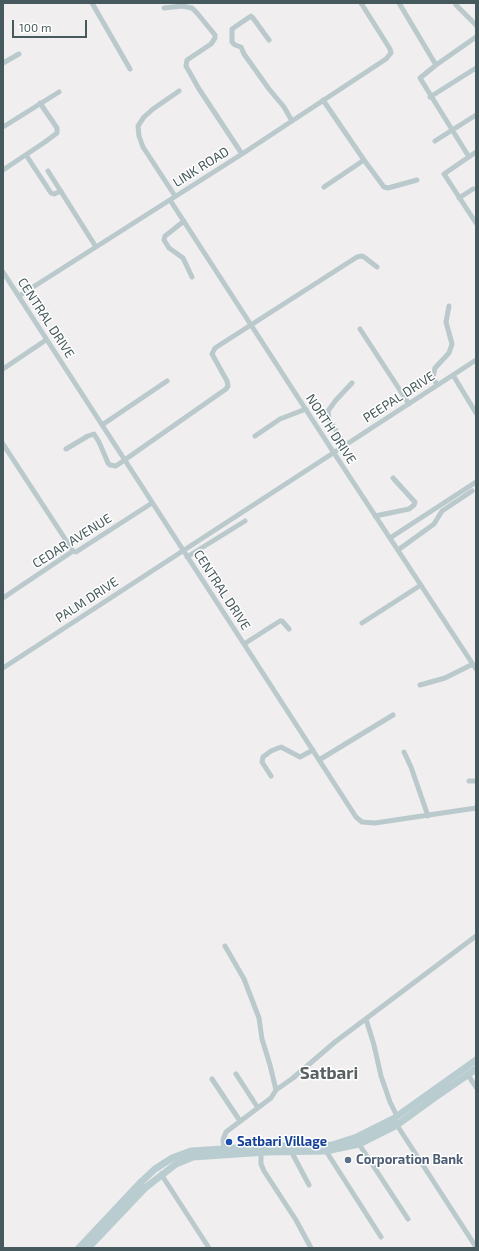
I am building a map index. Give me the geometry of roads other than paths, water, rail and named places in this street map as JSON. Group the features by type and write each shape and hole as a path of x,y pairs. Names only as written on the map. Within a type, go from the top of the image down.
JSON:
{"main road":[{"path":"88,1248 145,1188 161,1174 176,1164 193,1157 224,1152 269,1146 332,1145 357,1137 396,1120 476,1060"},
{"path":"79,1248 155,1169 172,1158 191,1151 326,1151 359,1144 437,1096 476,1069"}],"street":[{"path":"92,3 130,70"},
{"name":"LINK ROAD","path":"19,296 242,154 386,59 391,53 390,49 361,3"},
{"path":"399,3 436,65"},
{"path":"456,5 476,25"},
{"path":"164,8 182,6 192,8 215,35 215,38 211,44 187,60 186,66 199,89 242,154"},
{"path":"269,40 251,16 232,29 232,42 241,47 244,54 284,107 292,121"},
{"path":"468,157 430,97 420,78 476,37"},
{"path":"3,64 19,54"},
{"path":"430,97 476,68"},
{"path":"175,196 143,147 139,136 138,126 144,117 153,109 179,91"},
{"path":"3,127 59,92"},
{"path":"323,100 384,187 388,188 417,180"},
{"path":"3,170 55,135 58,131 40,103"},
{"path":"435,141 476,115"},
{"path":"476,152 444,174 459,198 474,215 476,223"},
{"path":"26,155 52,194 61,191"},
{"path":"324,187 364,160"},
{"path":"48,171 96,247"},
{"path":"459,198 473,189"},
{"name":"NORTH DRIVE","path":"170,200 375,516 475,666"},
{"path":"184,221 168,233 164,240 169,248 183,258 192,278"},
{"path":"66,449 94,434 99,442 104,457 110,465 116,466 125,461 226,389 228,386 227,381 214,360 212,352 214,348 357,257 362,256 377,267"},
{"name":"CENTRAL DRIVE","path":"3,272 356,817 362,822 375,823 476,808"},
{"path":"437,385 433,377 435,368 449,353 452,344 446,322 449,306"},
{"path":"360,329 409,404"},
{"path":"3,369 46,340"},
{"name":"PEEPAL DRIVE","path":"334,453 476,360"},
{"path":"453,375 476,413"},
{"path":"102,425 167,382"},
{"path":"345,445 329,419 328,412 336,400 352,384"},
{"path":"255,436 280,419 306,409"},
{"path":"3,444 73,551"},
{"name":"PALM DRIVE","path":"3,668 334,453"},
{"path":"375,516 409,509 414,505 415,502 393,478"},
{"path":"390,538 476,482"},
{"path":"398,550 434,524 442,511 472,491"},
{"name":"CEDAR AVENUE","path":"3,598 73,551 76,552 152,503"},
{"path":"187,557 245,521"},
{"path":"362,623 421,585"},
{"path":"244,644 280,621 282,621 289,629"},
{"path":"420,685 445,678 475,666"},
{"path":"319,760 393,715"},
{"path":"271,776 262,762 263,757 271,751 281,747 300,757 313,750"},
{"path":"404,752 411,767 428,816"},
{"path":"469,781 476,781"},
{"path":"224,1152 224,1134 273,1096 276,1090 293,1078 335,1042 476,936"},
{"path":"225,946 244,979 259,1018 262,1039 272,1070 276,1090"},
{"path":"366,1019 381,1076 396,1120 476,1247"},
{"path":"236,1074 258,1108"},
{"path":"468,1075 476,1087"},
{"path":"212,1079 240,1121"},
{"path":"359,1144 408,1219"},
{"path":"291,1151 309,1185"},
{"path":"326,1151 381,1238"},
{"path":"261,1152 261,1164 264,1171 296,1220 311,1248"},
{"path":"161,1174 209,1248"}],"place":[{"name":"Satbari Village","path":"229,1142"},
{"name":"Corporation Bank","path":"348,1160"}],"district":[{"name":"Satbari","path":"329,1073"}]}
